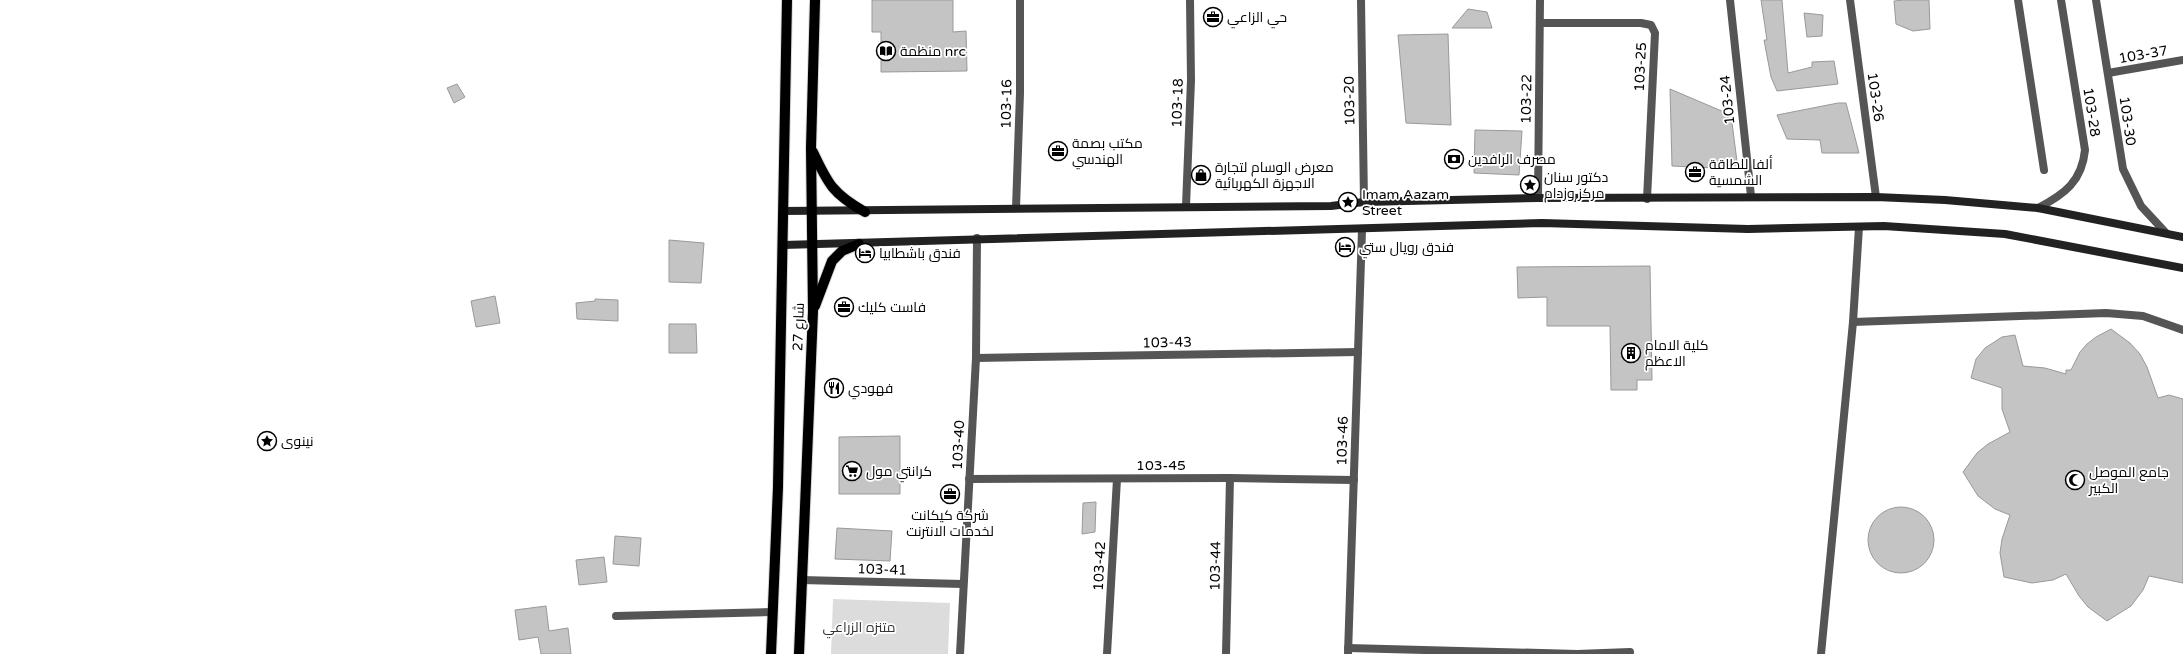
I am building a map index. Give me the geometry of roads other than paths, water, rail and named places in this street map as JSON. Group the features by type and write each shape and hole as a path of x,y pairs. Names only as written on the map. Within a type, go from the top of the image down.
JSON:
{"main road":[{"name":"شارع 27","path":"771,654 778,487 788,0"},
{"name":"شارع 27","path":"799,654 813,311 811,148 815,0"},
{"path":"811,148 830,185 848,202 865,212"},
{"path":"783,211 865,212 1016,208 1331,206 1364,202 1538,198 1647,199 1751,196 1876,197 1945,200 2038,208 2183,237"},
{"path":"783,245 859,244 977,238 1362,230 1542,223 1748,229 1858,227 2004,234 2183,268"},
{"path":"813,311 832,261 842,251 859,244"}],"street":[{"name":"103-16","path":"1016,208 1020,93 1020,0"},
{"name":"103-18","path":"1186,206 1191,80 1190,0"},
{"name":"103-20","path":"1362,0 1364,202"},
{"name":"103-22","path":"1538,198 1540,0"},
{"name":"103-24","path":"1730,0 1751,196"},
{"name":"103-26","path":"1850,0 1876,197"},
{"path":"2018,0 2044,170"},
{"name":"103-28","path":"2038,208 2059,197 2070,188 2081,170 2085,155 2061,0"},
{"name":"103-30","path":"2096,0 2120,156 2127,182 2141,206 2166,233"},
{"name":"103-25","path":"1540,23 1641,23 1651,25 1655,33 1647,199"},
{"name":"103-37","path":"2108,73 2183,60"},
{"path":"1821,654 1853,322 1858,227"},
{"name":"103-46","path":"1348,651 1362,230"},
{"name":"103-40","path":"960,654 976,358 977,238"},
{"path":"1853,322 2106,313 2143,316 2183,330"},
{"name":"103-43","path":"976,358 1358,352"},
{"name":"103-42","path":"1107,654 1117,478"},
{"name":"103-45","path":"969,479 1230,478 1354,480"},
{"name":"103-44","path":"1226,654 1230,478"},
{"name":"103-41","path":"801,580 963,584"},
{"path":"616,616 773,612"},
{"path":"1348,651 1577,654 1630,652"}],"place":[{"name":"حي الزاعي","path":"1213,17"},
{"name":"منظمة nrc","path":"886,51"},
{"name":"مكتب بصمة الهندسي","path":"1058,151"},
{"name":"مصرف الرافدين","path":"1454,159"},
{"name":"ألفا للطاقة الشمسية","path":"1695,172"},
{"name":"معرض الوسام لتجارة الاجهزة الكهربائية","path":"1201,175"},
{"name":"دكتور سنان مركز وزدام","path":"1530,185"},
{"name":"Imam Aazam Street","path":"1348,202"},
{"name":"فندق رويال ستي","path":"1345,247"},
{"name":"فندق باشطابيا","path":"865,253"},
{"name":"فاست كليك","path":"844,307"},
{"name":"كلية الامام الاعظم","path":"1631,353"},
{"name":"فهودي","path":"834,388"},
{"name":"نينوى","path":"267,441"},
{"name":"كرانتي مول","path":"852,471"},
{"name":"جامع الموصل الكبير","path":"2075,480"},
{"name":"شركة كيكانت لخدمات الانترنت","path":"950,494"}],"park label":[{"name":"متنزه الزراعي","path":"859,627"}]}
